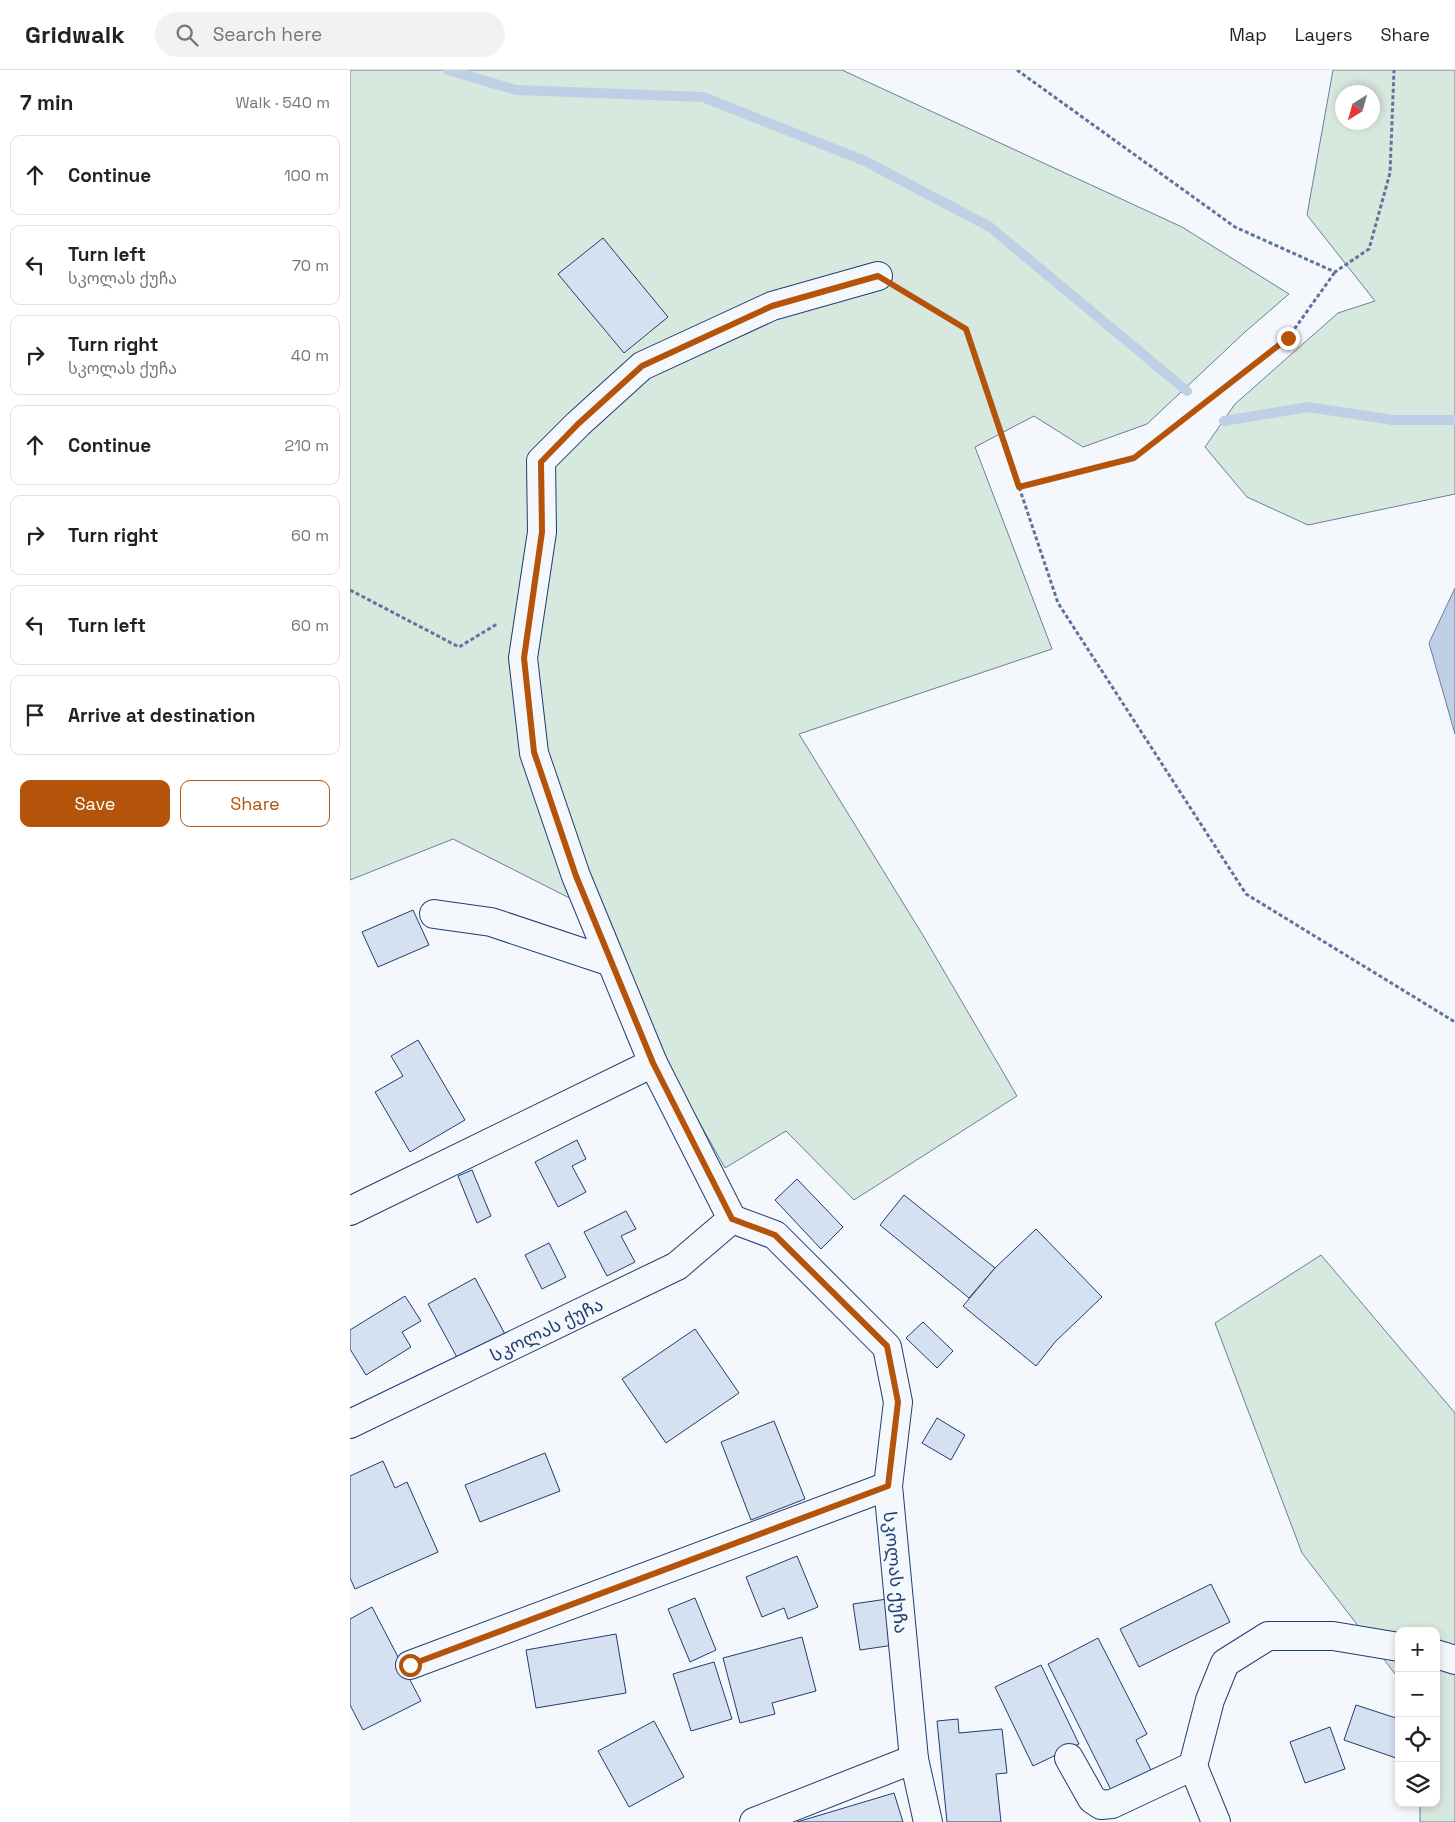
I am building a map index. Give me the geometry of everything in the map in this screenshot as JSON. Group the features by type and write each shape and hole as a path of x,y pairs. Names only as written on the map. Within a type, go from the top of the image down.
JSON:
{"street":[{"path":"732,1219 653,1063 576,876 534,752 524,658 542,532 541,462 578,424 642,366 772,306 878,276"},
{"path":"434,914 491,922 611,962"},
{"path":"350,1211 653,1063"},
{"name":"სკოლას ქუჩა","path":"350,1424 677,1266 732,1219 775,1235 887,1346 898,1402 888,1486 914,1759 928,1822"},
{"path":"410,1665 888,1486"},
{"path":"1216,1822 1193,1766 1210,1700 1226,1663 1268,1636 1333,1636 1395,1645"},
{"path":"1440,1655 1455,1660"},
{"path":"1069,1758 1092,1799 1101,1805 1112,1804 1193,1766"},
{"path":"754,1822 914,1759"}],"path":[{"path":"1017,70 1235,227 1335,272"},
{"path":"1019,487 1134,458 1288,338 1335,272 1369,249 1390,173 1394,70"},
{"path":"878,276 966,329 1058,603 1246,894 1455,1022"},
{"path":"350,590 459,647 532,602"}],"shaded area":[{"path":"350,70 842,70 1182,227 1289,294 1245,332 1147,424 1083,447 1034,416 975,447 1052,649 799,734 924,937 1017,1096 854,1200 786,1131 725,1168 668,1067 609,918 453,839 350,880"},
{"path":"1333,70 1455,70 1455,494 1308,525 1247,497 1205,447 1235,404 1338,313 1375,301 1307,215"},
{"path":"1321,1255 1455,1413 1455,1822 1420,1822 1420,1807 1440,1807 1440,1627 1395,1627 1395,1674 1302,1553 1215,1323"}],"water":[{"path":"1455,588 1455,734 1429,643"}],"building":[{"path":"603,238 668,317 624,353 558,274"},
{"path":"413,910 429,945 378,967 362,932"},
{"path":"418,1040 465,1120 410,1152 375,1092 403,1076 391,1056"},
{"path":"577,1140 586,1159 572,1166 586,1192 558,1207 535,1162"},
{"path":"472,1170 491,1216 477,1223 458,1176"},
{"path":"797,1179 843,1227 821,1249 775,1200"},
{"path":"904,1195 995,1268 969,1298 880,1225"},
{"path":"626,1211 636,1229 621,1236 635,1262 607,1276 584,1232"},
{"path":"1036,1229 1102,1297 1055,1342 1036,1366 963,1306 995,1268"},
{"path":"549,1243 566,1277 542,1289 525,1255"},
{"path":"475,1278 506,1336 459,1361 428,1304"},
{"path":"405,1296 421,1321 402,1332 411,1347 366,1375 350,1349 350,1330"},
{"path":"923,1322 953,1351 937,1368 906,1338"},
{"path":"695,1329 739,1393 666,1443 622,1379"},
{"path":"937,1418 965,1435 951,1460 922,1443"},
{"path":"774,1421 805,1499 751,1520 721,1442"},
{"path":"545,1453 560,1491 480,1522 465,1485"},
{"path":"383,1461 395,1488 407,1482 438,1552 355,1589 350,1578 350,1476"},
{"path":"797,1556 818,1607 788,1619 784,1608 762,1617 746,1577"},
{"path":"1211,1584 1230,1622 1139,1667 1120,1629"},
{"path":"695,1598 716,1650 690,1662 668,1609"},
{"path":"887,1599 894,1645 860,1650 853,1604"},
{"path":"372,1607 421,1701 363,1730 350,1705 350,1619"},
{"path":"616,1634 626,1693 536,1708 526,1650"},
{"path":"802,1637 816,1691 772,1703 775,1714 740,1723 723,1658"},
{"path":"1098,1638 1147,1734 1136,1740 1152,1772 1112,1792 1048,1664"},
{"path":"714,1662 732,1719 691,1731 673,1674"},
{"path":"1041,1665 1079,1744 1033,1766 995,1687"},
{"path":"1356,1705 1395,1718 1395,1758 1344,1740"},
{"path":"958,1719 959,1733 1002,1729 1007,1773 996,1774 1001,1822 947,1822 937,1721"},
{"path":"654,1721 684,1777 629,1807 598,1751"},
{"path":"1330,1727 1345,1769 1305,1783 1290,1742"},
{"path":"894,1793 903,1822 797,1822"}],"waterway":[{"path":"448,70 516,90 703,97 865,161 990,227 1187,391"},
{"path":"1224,421 1308,407 1393,420 1455,420"}],"route":[{"path":"410,1665 888,1486 898,1402 887,1346 775,1235 732,1219 653,1063 576,876 534,752 524,658 542,532 541,462 578,424 642,366 772,306 878,276 966,329 1019,487 1134,458 1288,338"}]}
